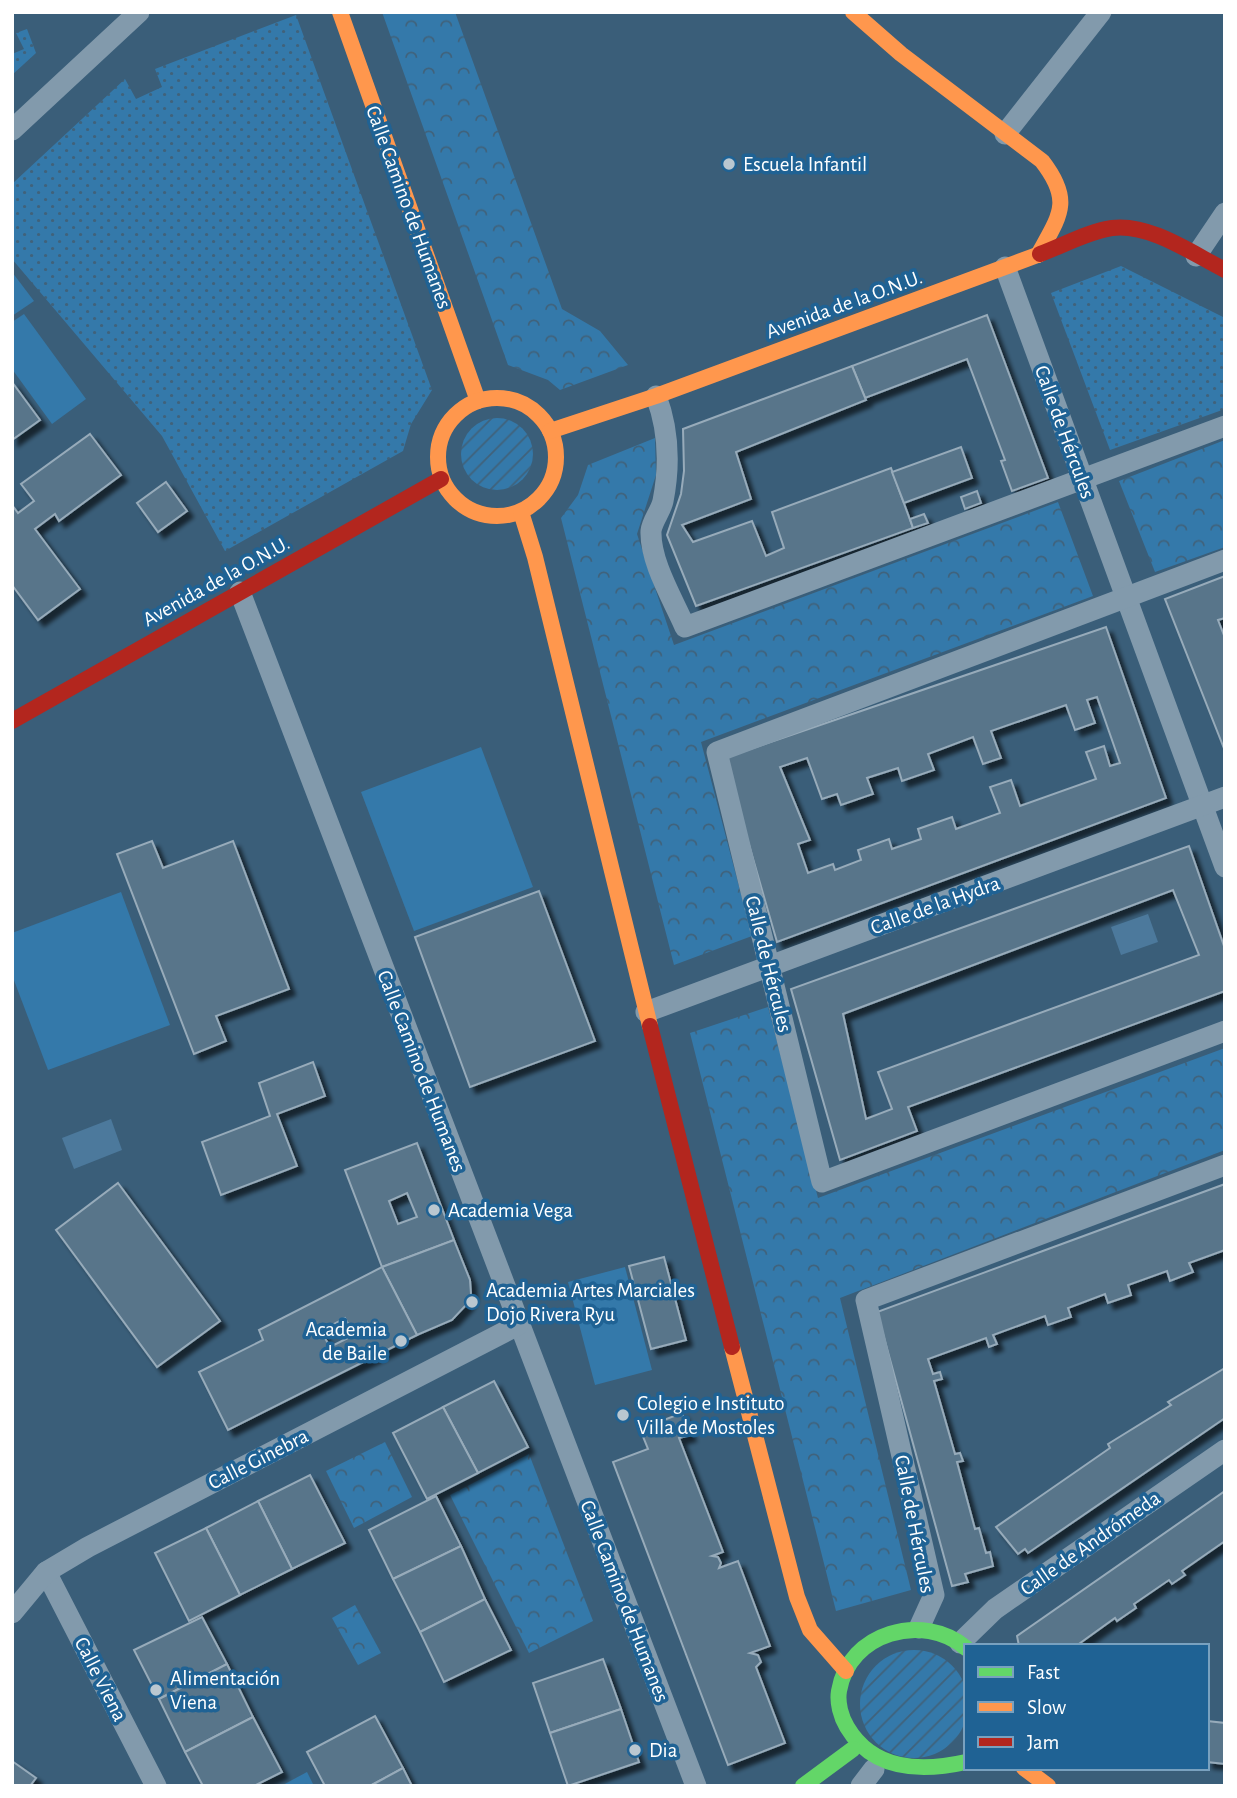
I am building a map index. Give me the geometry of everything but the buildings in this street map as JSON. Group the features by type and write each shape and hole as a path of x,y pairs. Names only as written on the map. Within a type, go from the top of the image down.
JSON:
{"street":[{"path":"12,130 139,12"},
{"name":"Calle Camino de Humanes","path":"340,12 478,401"},
{"path":"853,12 901,54 1042,161 1063,191 1063,203 1038,255"},
{"path":"1006,134 1101,12"},
{"path":"1196,256 1225,213"},
{"name":"Avenida de la O.N.U.","path":"550,431 656,396 1111,228 1125,226 1225,270"},
{"name":"Calle de Hércules","path":"1005,267 1225,866"},
{"path":"656,396 665,420 668,464 662,504 651,529 654,552 685,627 1225,426"},
{"path":"499,398 520,403 537,414 550,431 556,449 552,477 537,501 521,512 497,516 474,512 449,493 441,479 437,460 439,441 448,424 461,410 478,401 499,398"},
{"name":"Avenida de la O.N.U.","path":"12,721 441,479"},
{"path":"521,512 535,557 646,1012 797,1597 810,1630 846,1671"},
{"name":"Calle de Hércules","path":"1225,560 717,752 822,1182 1225,1031"},
{"name":"Calle Camino de Humanes","path":"240,592 696,1786"},
{"name":"Calle de la Hydra","path":"646,1012 1225,797"},
{"name":"Calle de Hércules","path":"919,1628 934,1595 866,1300 1225,1165"},
{"name":"Calle Ginebra","path":"12,1613 46,1572 88,1547 518,1325"},
{"name":"Calle de Andrómeda","path":"963,1645 995,1609 1225,1450"},
{"name":"Calle Viena","path":"46,1572 156,1786"},
{"path":"953,1781 868,1777 844,1732 839,1713 840,1694 846,1671 860,1651 880,1637 899,1630 919,1628 940,1632 963,1645"},
{"path":"803,1786 853,1749"},
{"path":"931,1780 964,1763"},
{"path":"1027,1770 1048,1786"}],"green space":[{"path":"382,12 455,12 562,309 600,331 628,365 560,390 548,380 508,365"},
{"path":"296,15 432,390 411,424 403,451 225,551 162,436 12,259 12,184 125,79 136,99 162,87 155,69"},
{"path":"27,29 36,53 12,75 12,54 24,49 16,33"},
{"path":"1121,266 1225,318 1225,409 1110,450 1051,293"},
{"path":"12,272 34,301 12,316"},
{"path":"24,314 86,399 52,424 12,369 12,322"},
{"path":"504,418 523,428 531,440 531,468 523,480 511,488 490,490 471,480 463,468 461,447 471,428 483,420"},
{"path":"655,438 656,475 637,534 674,645 1058,502 1093,596 701,742 752,936 674,965 561,518 578,495 588,465"},
{"path":"1225,440 1225,547 1155,572 1119,481"},
{"path":"481,747 533,887 414,931 361,792"},
{"path":"121,892 170,1025 48,1070 12,975 12,933"},
{"path":"768,1007 818,1198 1225,1048 1225,1150 840,1298 911,1590 836,1611 690,1033"},
{"path":"625,1267 652,1370 595,1385 568,1282"},
{"path":"385,1442 412,1497 354,1528 326,1471"},
{"path":"529,1454 593,1621 529,1653 450,1495"},
{"path":"355,1605 381,1653 358,1665 332,1618"},
{"path":"903,1651 925,1651 944,1659 964,1683 964,1725 944,1749 925,1757 903,1757 884,1749 869,1734 861,1715 861,1693 869,1674 884,1659"},
{"path":"307,1772 314,1786 281,1786"}],"shaded area":[{"path":"1148,914 1158,942 1121,955 1111,927"},
{"path":"111,1119 122,1150 74,1169 62,1138"}],"traffic: fast":[{"path":"964,1647 949,1637 929,1631 910,1630 890,1634 872,1642 857,1654 846,1671 839,1691 840,1710 847,1727 858,1742 884,1760 915,1767 964,1762"},
{"path":"803,1786 853,1749"}],"traffic: slow":[{"path":"340,12 478,401"},
{"path":"853,12 901,54 1042,161 1058,187 1060,208 1038,255"},
{"path":"550,431 656,396 1040,254"},
{"path":"497,398 520,403 539,415 551,434 556,457 551,480 539,499 520,511 497,516 474,511 455,499 443,480 438,457 443,434 455,415 474,403 497,398"},
{"path":"521,512 535,557 650,1026"},
{"path":"732,1347 797,1597 810,1630 846,1671"},
{"path":"1027,1770 1048,1786"}],"traffic: jam":[{"path":"1040,254 1094,232 1126,228 1141,230 1171,241 1225,270"},
{"path":"12,721 441,479"},
{"path":"650,1026 732,1347"}],"place":[{"name":"Escuela Infantil","path":"729,164"},
{"name":"Academia Vega","path":"434,1210"},
{"name":"Academia Artes Marciales Dojo Rivera Ryu","path":"472,1302"},
{"name":"Academia de Baile","path":"401,1341"},
{"name":"Colegio e Instituto Villa de Mostoles","path":"623,1415"},
{"name":"Alimentación Viena","path":"156,1690"},
{"name":"Dia","path":"635,1750"}]}
